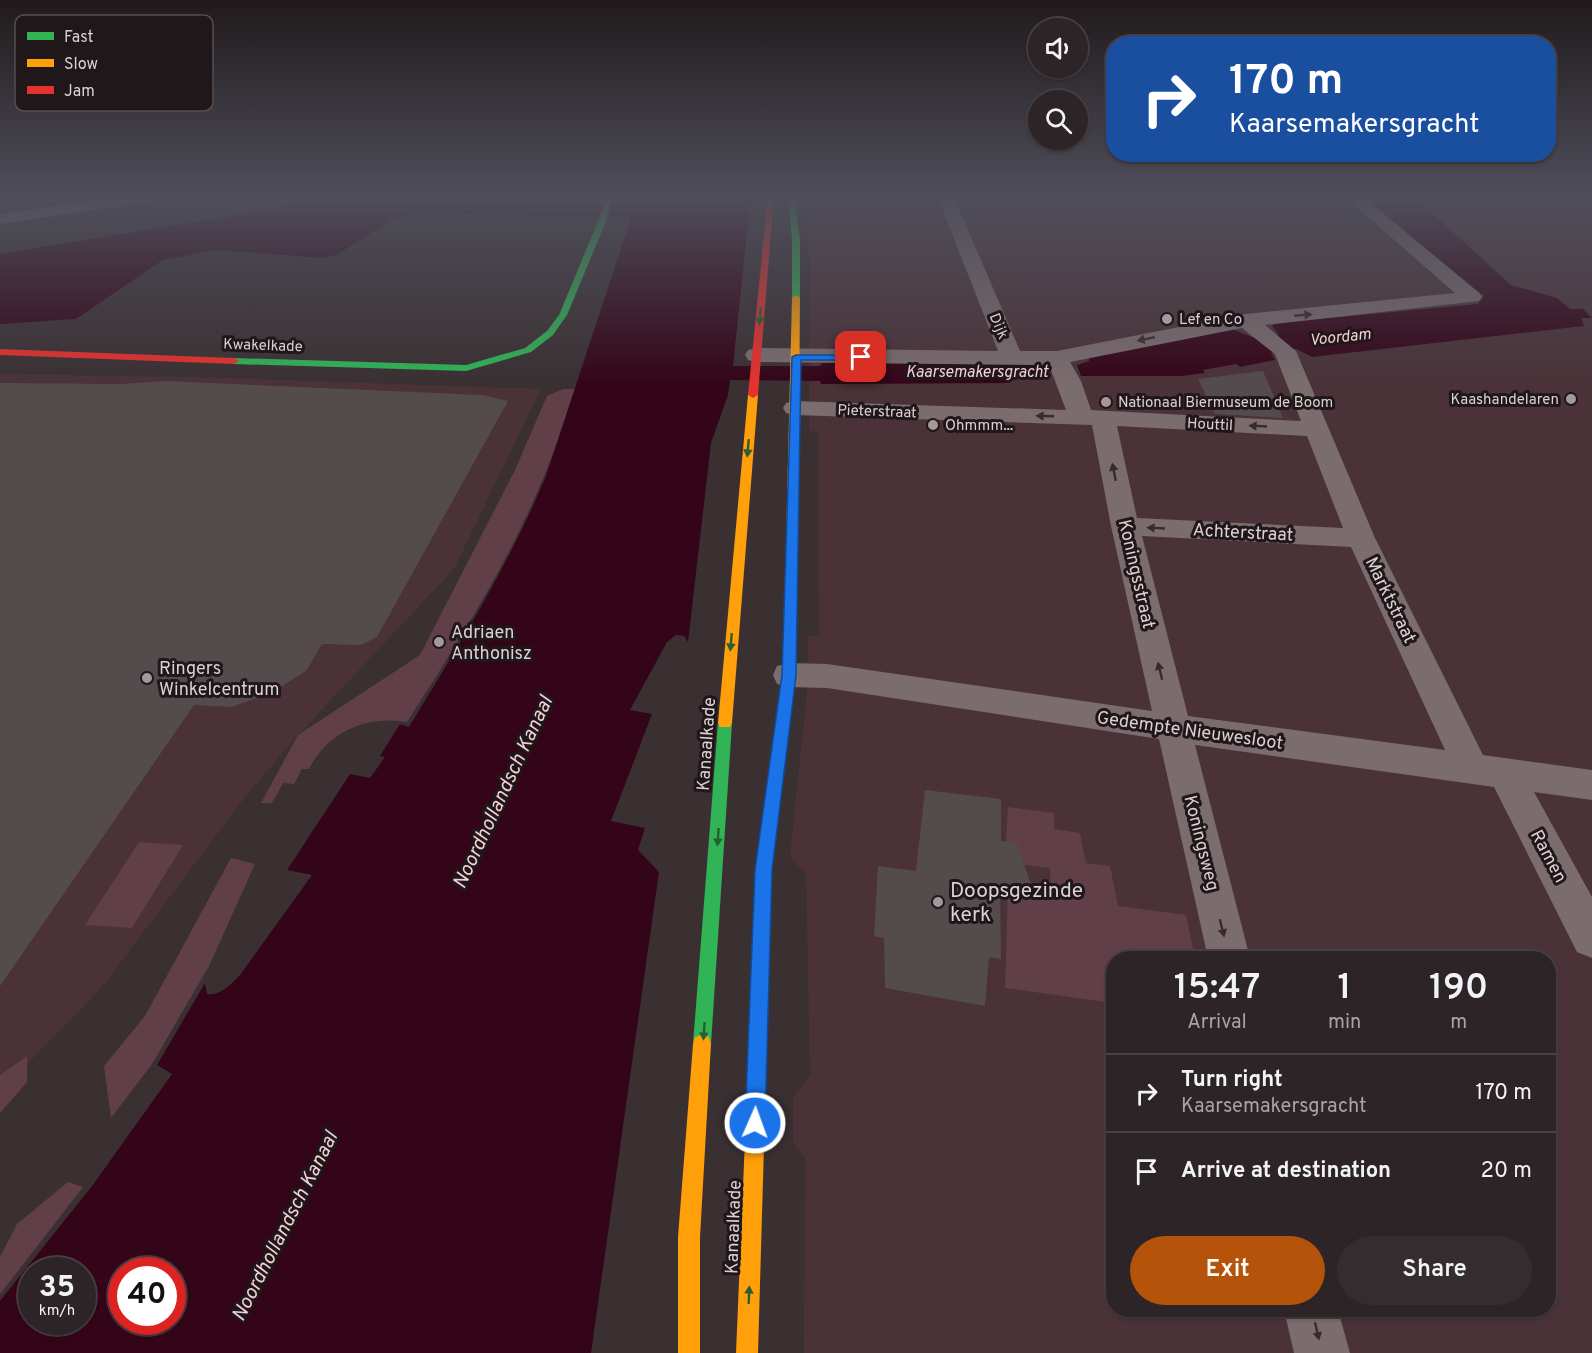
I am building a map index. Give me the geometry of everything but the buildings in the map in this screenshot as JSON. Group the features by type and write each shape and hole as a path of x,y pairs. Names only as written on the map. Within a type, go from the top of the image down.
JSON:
{"street":[{"name":"Kwakelkade","path":"0,352 436,369 479,365 522,352 543,340 557,325 586,258"},
{"path":"765,258 756,359 1012,358 1062,367 1245,320 1472,297 1428,258"},
{"path":"796,258 796,359"},
{"name":"Dijk","path":"971,258 1012,358"},
{"name":"Marktstraat","path":"1245,320 1266,335 1289,359 1361,538 1489,771"},
{"name":"Kanaalkade","path":"689,1353 689,1237 728,675 756,359"},
{"name":"Kanaalkade","path":"747,1353 764,870 789,675 796,359"},
{"name":"Koningsstraat","path":"1062,367 1092,418 1125,526 1174,728"},
{"name":"Pieterstraat","path":"795,396 1092,418"},
{"name":"Houttil","path":"1092,418 1316,429"},
{"name":"Achterstraat","path":"1125,526 1361,538"},
{"name":"Gedempte Nieuwesloot","path":"789,675 827,676 1174,728 1592,785"},
{"name":"Koningsweg","path":"1174,728 1227,951"},
{"name":"Ramen","path":"1489,771 1592,938"},
{"path":"1313,1317 1322,1353"}],"shaded area":[{"path":"810,258 1592,258 1592,1353 804,1353 805,1159 793,1142 793,1098 810,1075 806,875 790,856 807,692 808,636 819,636 818,432 809,431"},
{"name":"Ringers Winkelcentrum","path":"0,374 198,377 541,389 454,569 295,738 245,797 102,987 0,1092"},
{"path":"563,389 576,389 530,508 482,601 407,722 377,721 350,729 327,745 309,769 302,769 294,784 283,783 272,803 261,803 298,735 420,655 515,470 547,396"},
{"path":"1008,807 1054,813 1054,829 1080,833 1086,863 1110,866 1118,906 1186,915 1194,951 1106,951 1106,1002 1005,988 1008,889 1051,896 1050,868 1024,865 1006,842"},
{"path":"139,842 183,845 132,928 85,925"},
{"path":"231,858 255,864 209,966 152,1064 111,1118 104,1066 145,1016"},
{"path":"27,1056 27,1082 0,1113 0,1075"},
{"path":"68,1182 83,1187 29,1257 18,1257 18,1271 0,1294 0,1257 17,1224"}],"water":[{"path":"0,258 173,258 163,260 76,319 0,324"},
{"path":"618,258 744,258 733,366 820,366 822,363 1043,365 1051,376 1015,379 1008,383 821,384 820,381 730,380 728,395 711,443 688,642 684,636 676,635 667,642 630,710 652,714 611,821 645,828 638,850 659,872 591,1353 0,1353 0,1301 18,1278 18,1335 96,1335 96,1257 35,1257 92,1186 172,1074 157,1065 205,983 207,994 217,993 240,975 312,875 287,870 350,774 370,778 385,757 380,756 400,724 409,727 500,573 546,476"},
{"name":"Voordam","path":"1437,258 1482,258 1511,285 1557,298 1570,309 1583,309 1592,318 1581,318 1584,326 1312,357 1296,349 1271,352 1275,360 1240,367 1236,364 1203,370 1205,373 1182,376 1081,376 1077,365 1089,361 1089,358 1232,329 1254,338 1279,335 1272,326 1276,323 1478,304 1484,296"}],"traffic: fast":[{"path":"234,361 466,368 528,350 550,333 563,315 587,258"},
{"path":"796,258 796,298"},
{"path":"763,903 764,870 789,675 792,540"},
{"path":"702,1044 725,723"}],"traffic: slow":[{"path":"792,540 796,298"},
{"path":"725,723 753,395"},
{"path":"747,1353 763,903"},
{"path":"689,1353 689,1237 702,1044"}],"traffic: jam":[{"path":"753,395 765,258"},
{"path":"0,352 234,361"}],"place":[{"name":"Lef en Co","path":"1167,319"},
{"name":"Kaashandelaren","path":"1571,399"},
{"name":"Nationaal Biermuseum de Boom","path":"1106,402"},
{"name":"Ohmmm...","path":"933,425"},
{"name":"Adriaen Anthonisz","path":"439,642"},
{"name":"Ringers Winkelcentrum","path":"147,678"},
{"name":"Doopsgezinde kerk","path":"938,902"}],"route":[{"path":"755,1123 764,870 768,821 789,675 796,357 861,357"}],"water label":[{"name":"Kaarsemakersgracht","path":"977,371"},
{"name":"Noordhollandsch Kanaal","path":"502,792"},
{"name":"Noordhollandsch Kanaal","path":"284,1226"}]}
